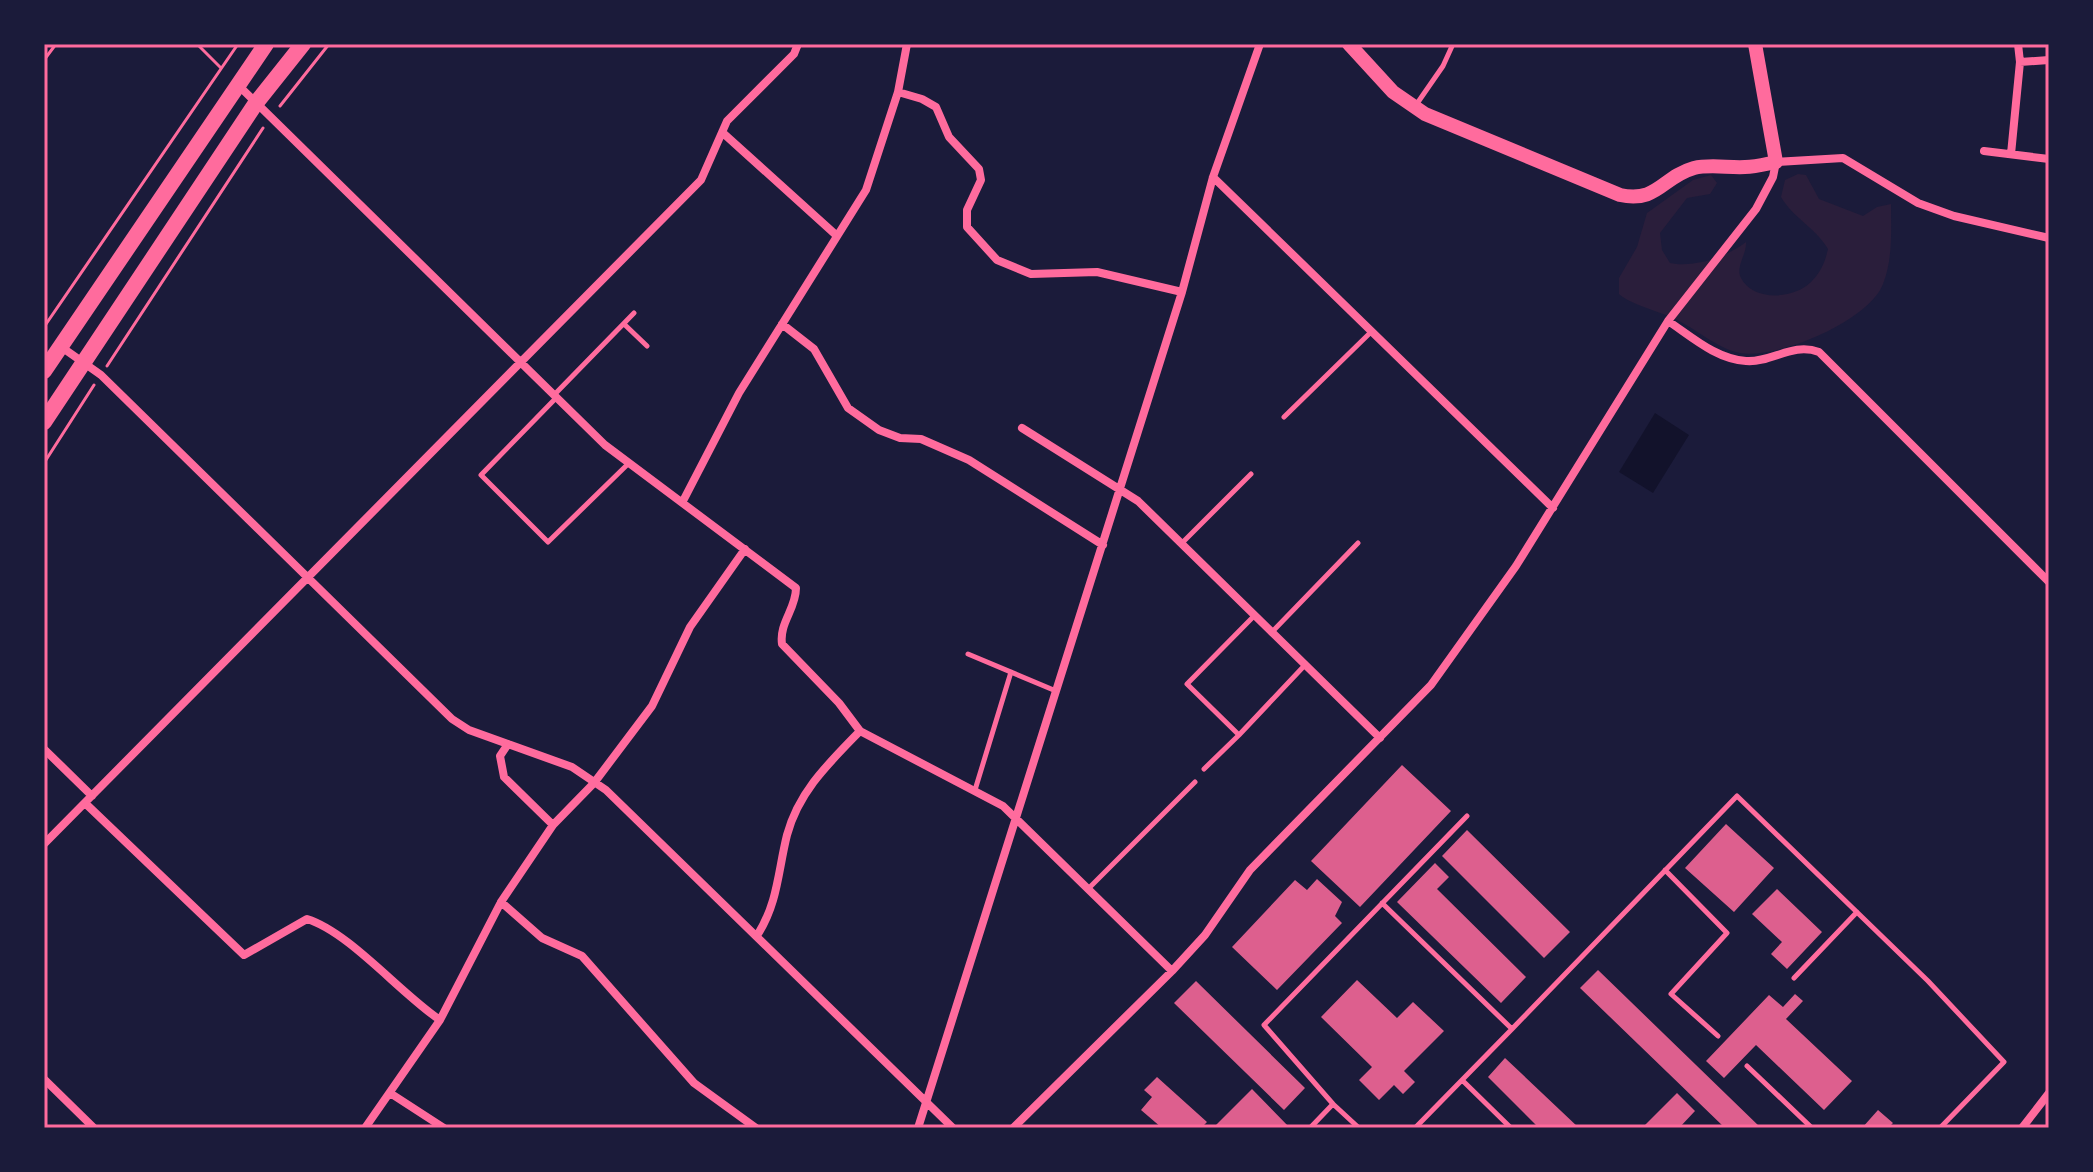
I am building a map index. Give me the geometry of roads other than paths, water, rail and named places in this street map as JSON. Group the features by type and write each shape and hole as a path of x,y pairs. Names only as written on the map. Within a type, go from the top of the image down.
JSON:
{"highway":[{"path":"44,371 266,44"},
{"path":"44,422 256,103 303,44"}],"main road":[{"path":"1349,44 1393,92 1414,108 1620,195 1637,198 1650,195 1680,173 1698,167 1747,168 1776,162 1755,44"}],"street":[{"path":"44,844 701,180 727,121 794,54 798,44"},
{"path":"683,501 739,393 866,190 898,92 907,44"},
{"path":"918,1128 1182,292 1213,177 1260,44"},
{"path":"2011,154 2020,62 2018,44"},
{"path":"2020,62 2049,60"},
{"path":"238,84 555,397 629,463 796,588 796,600 780,632 782,644 839,703 860,731 1003,806 1172,971"},
{"path":"898,92 936,107 949,137 979,169 981,180 967,210 967,227 997,260 1031,274 1097,272 1182,292"},
{"path":"723,133 836,235"},
{"path":"1984,151 2049,159"},
{"path":"1013,1128 1172,971 1205,935 1250,870 1431,685 1516,566 1668,321 1756,209 1773,177 1776,162 1843,158 1918,203 1954,216 2049,238"},
{"path":"1213,177 1553,508"},
{"path":"1668,321 1722,356 1748,362 1804,347 1819,352 2049,582"},
{"path":"782,324 814,349 848,408 879,430 900,438 921,439 969,460 1103,545"},
{"path":"60,346 101,375 452,719 469,730 572,767 606,790 758,934 953,1128"},
{"path":"1022,428 1138,501 1380,738"},
{"path":"365,1128 440,1020 501,902 553,825 594,783 652,706 690,627 745,549"},
{"path":"758,934 776,899 788,833 803,796 813,779 860,731"},
{"path":"508,744 500,756 504,777 553,825"},
{"path":"44,749 88,799 244,955 307,919 326,925 402,993 440,1020"},
{"path":"501,902 542,938 582,956 694,1083 756,1128"},
{"path":"44,1079 94,1128"},
{"path":"390,1093 444,1128"},
{"path":"2022,1128 2049,1093"}],"lane":[{"path":"1414,108 1443,66 1453,44"},
{"path":"629,463 548,542 481,475 634,313"},
{"path":"624,324 647,346"},
{"path":"1284,417 1371,332"},
{"path":"1181,544 1251,474"},
{"path":"1271,633 1358,543"},
{"path":"1239,735 1187,684 1254,616"},
{"path":"968,654 1056,691"},
{"path":"1204,769 1305,665"},
{"path":"975,790 1011,672"},
{"path":"1089,888 1195,782"},
{"path":"1415,1128 1737,796 1928,981 2004,1062 1940,1128"},
{"path":"1359,1128 1333,1104 1264,1025 1467,816"},
{"path":"1665,870 1727,933 1671,994 1718,1036"},
{"path":"1382,903 1512,1029"},
{"path":"1794,978 1857,912"},
{"path":"1747,1066 1812,1128"},
{"path":"1462,1080 1511,1128"},
{"path":"1310,1128 1333,1104"}]}
